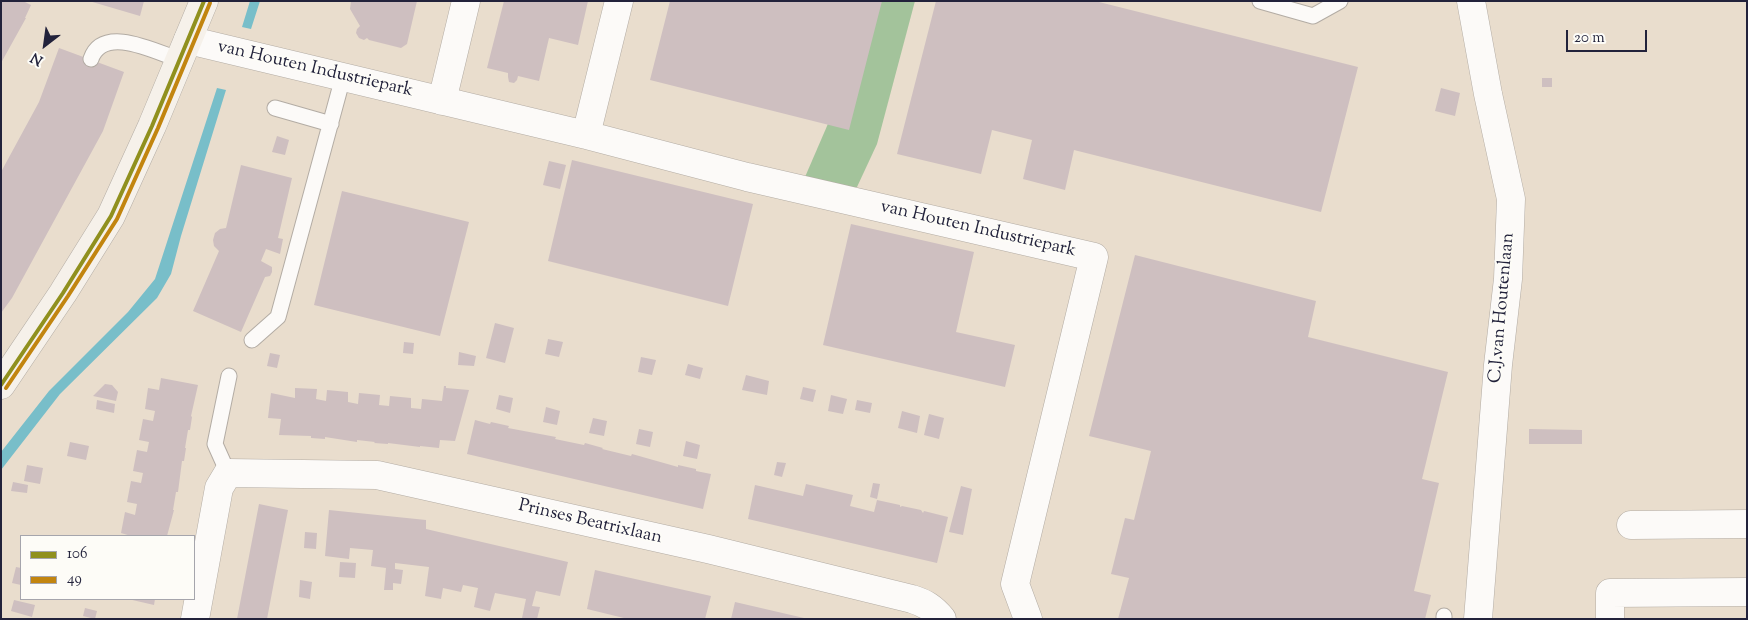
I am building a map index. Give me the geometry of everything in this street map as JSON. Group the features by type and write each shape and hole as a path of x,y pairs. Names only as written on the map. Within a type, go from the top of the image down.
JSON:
{"main road":[{"path":"1,385 63,293 111,216 152,126 204,1"}],"street":[{"path":"442,101 466,1"},
{"path":"586,135 620,1"},
{"name":"C.J.van Houtenlaan","path":"1471,1 1488,94 1511,199 1508,279 1497,375 1478,619"},
{"name":"van Houten Industriepark","path":"184,50 343,77 586,135 747,176 1094,257 1015,584 1028,619"},
{"path":"195,619 219,488 228,473"},
{"name":"Prinses Beatrixlaan","path":"228,473 377,475 708,549 912,599 924,603 935,610 942,619"},
{"path":"1631,525 1747,524"},
{"path":"1610,619 1610,593 1747,592"}],"lane":[{"path":"1260,1 1313,16 1340,1"},
{"path":"91,59 98,48 110,41 184,50"},
{"path":"252,340 278,317 343,77"},
{"path":"275,108 331,124"},
{"path":"228,473 215,444 230,376"}],"green space":[{"path":"881,1 915,1 877,144 857,187 805,177"}],"water":[{"path":"250,1 260,1 251,29 242,27"},
{"path":"217,88 226,90 171,274 157,298 60,394 1,470 1,452 49,391 128,312 155,279"}],"building":[{"path":"1,1 23,1 31,5 26,18 1,63"},
{"path":"89,1 144,1 140,16"},
{"path":"351,1 417,1 407,44 401,48 367,38 364,40 359,38 356,33 360,26 350,9"},
{"path":"504,1 588,1 578,45 549,38 539,81 518,76 514,83 509,82 508,73 487,68"},
{"path":"670,1 882,1 849,130 650,80"},
{"path":"936,1 1095,1 1358,67 1321,212 1074,150 1065,190 1023,179 1032,140 992,130 981,174 897,154"},
{"path":"59,48 124,72 103,131 12,298 1,313 1,172 39,102"},
{"path":"1542,78 1552,78 1552,87 1542,87"},
{"path":"1441,88 1460,93 1455,116 1435,111"},
{"path":"277,136 289,140 285,155 272,152"},
{"path":"572,160 753,204 728,306 548,261"},
{"path":"549,161 566,165 560,189 543,185"},
{"path":"241,165 292,178 278,238 283,239 280,254 266,249 261,261 272,267 272,272 270,276 265,277 241,332 193,311 219,251 214,246 213,240 215,233 220,229 226,228"},
{"path":"342,191 469,222 440,336 314,305"},
{"path":"851,224 974,252 956,332 1015,345 1005,387 823,345"},
{"path":"1135,255 1316,301 1308,337 1448,372 1422,479 1439,483 1414,591 1431,595 1425,619 1118,619 1129,578 1111,574 1125,518 1134,520 1151,451 1089,436"},
{"path":"495,323 514,328 505,363 486,358"},
{"path":"548,339 563,342 559,357 545,354"},
{"path":"404,342 414,343 413,354 403,353"},
{"path":"459,352 476,356 474,366 458,365"},
{"path":"270,353 280,355 277,368 267,366"},
{"path":"641,357 656,360 652,375 638,372"},
{"path":"688,364 703,368 700,379 685,375"},
{"path":"746,375 769,381 767,395 742,390"},
{"path":"161,378 198,385 190,430 188,430 184,461 182,461 178,492 176,492 174,510 167,535 128,535 121,533 125,512 135,515 137,504 127,502 131,481 141,483 143,473 133,471 137,450 147,452 149,442 139,440 143,419 153,421 155,411 145,409 148,388 159,390"},
{"path":"105,384 112,385 118,392 116,401 93,396"},
{"path":"444,386 446,388 469,390 455,441 440,440 439,448 357,440 357,442 325,437 325,439 311,438 311,436 279,435 281,419 268,418 271,393 295,398 295,388 317,389 316,399 326,401 327,390 348,392 348,402 358,404 359,393 380,395 379,405 389,406 390,396 411,398 411,408 421,409 422,399 442,401"},
{"path":"803,387 816,390 813,402 800,399"},
{"path":"499,395 513,398 510,413 496,409"},
{"path":"831,395 847,399 843,414 828,411"},
{"path":"97,400 115,404 114,413 96,409"},
{"path":"857,400 872,403 870,413 855,410"},
{"path":"546,407 560,411 557,425 543,422"},
{"path":"902,411 920,416 917,433 898,428"},
{"path":"929,414 944,418 939,439 924,435"},
{"path":"593,418 607,421 604,436 589,433"},
{"path":"475,420 556,437 555,439 584,445 585,443 602,449 631,456 632,454 711,474 703,509 467,454"},
{"path":"639,429 653,432 650,447 636,444"},
{"path":"1529,429 1582,430 1582,444 1529,444"},
{"path":"686,441 700,445 697,459 683,456"},
{"path":"70,442 89,446 86,460 67,456"},
{"path":"777,462 786,463 782,477 774,475"},
{"path":"27,465 43,468 40,484 24,481"},
{"path":"13,482 28,485 27,493 11,491"},
{"path":"873,483 880,484 877,499 870,497"},
{"path":"806,484 853,495 850,506 874,512 877,500 900,505 900,507 921,510 923,513 924,511 948,517 937,563 748,519 755,485 803,496"},
{"path":"961,486 972,489 963,535 949,532"},
{"path":"259,504 288,510 267,619 237,619"},
{"path":"329,510 426,520 426,529 568,562 560,596 536,591 532,606 540,607 537,619 526,619 522,618 526,599 495,593 490,611 474,607 478,588 463,585 461,592 443,588 441,599 425,596 429,567 395,563 395,569 403,570 401,584 393,583 393,590 384,590 386,568 371,566 373,550 350,548 349,559 325,556"},
{"path":"305,532 317,533 316,549 304,548"},
{"path":"340,562 356,563 355,578 339,577"},
{"path":"16,567 20,568 20,585 12,583"},
{"path":"595,570 711,596 705,619 628,619 587,609"},
{"path":"300,580 312,582 310,599 299,597"},
{"path":"14,600 35,605 32,617 11,611"},
{"path":"132,600 155,600 154,605"},
{"path":"735,602 804,618 804,619 731,619"},
{"path":"85,608 97,611 95,619 83,616"}],"transit line":[{"name":"106","path":"1,385 63,293 111,216 152,126 204,1"},
{"name":"49","path":"6,388 117,219 158,128 210,3"}]}
